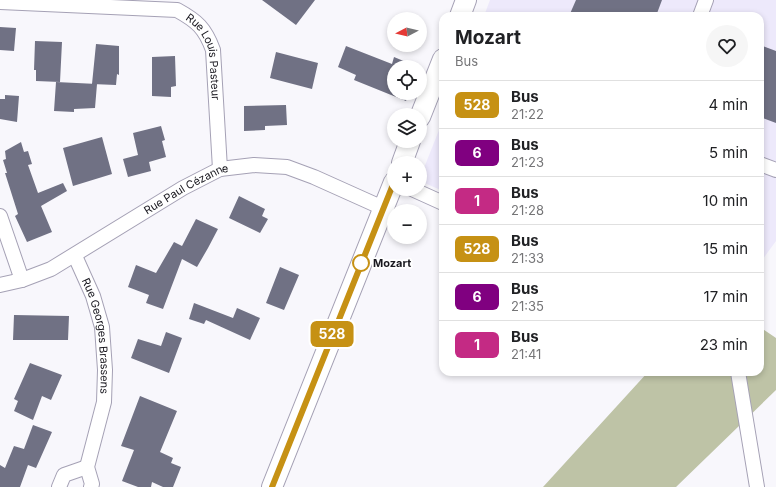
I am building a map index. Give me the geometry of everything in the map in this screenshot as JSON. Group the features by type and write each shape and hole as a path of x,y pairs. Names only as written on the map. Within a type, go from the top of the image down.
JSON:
{"main road":[{"path":"462,12 466,0"},
{"path":"424,108 439,69"},
{"path":"272,487 388,196"}],"street":[{"path":"702,12 706,0"},
{"name":"Rue Louis Pasteur","path":"0,2 177,10 194,19 207,34 213,50 220,169"},
{"name":"Rue Paul Cézanne","path":"0,285 22,280 51,269 75,256 183,188 220,169 254,165 287,166 383,208"},
{"path":"764,166 776,170"},
{"path":"427,196 439,201"},
{"path":"0,216 22,280"},
{"name":"Rue Georges Brassens","path":"75,256 93,296 102,328 105,363 104,402 88,467 92,484 91,487"},
{"path":"739,376 757,487"},
{"path":"59,487 64,475 88,467"}],"shaded area":[{"path":"490,0 776,0 776,241 764,258 764,12 486,12"},
{"path":"439,130 439,189 427,184 427,160"}],"green space":[{"path":"764,330 776,338 776,390 676,487 543,487 644,376 764,376"}],"building":[{"path":"262,0 315,0 296,25"},
{"path":"576,0 662,0 658,12 571,12"},
{"path":"0,27 16,28 14,51 0,50"},
{"path":"35,41 62,42 60,82 36,81 36,70 34,70"},
{"path":"96,44 119,46 119,75 117,74 116,85 92,84"},
{"path":"346,46 387,62 387,93 354,80 356,75 338,67"},
{"path":"764,46 776,51 776,123 764,118"},
{"path":"276,52 318,63 312,89 270,78"},
{"path":"175,56 176,86 171,87 171,97 152,96 152,57"},
{"path":"394,57 401,60 393,60"},
{"path":"56,82 97,84 95,108 74,109 74,112 54,111"},
{"path":"5,95 19,96 17,122 0,119 0,99 5,99"},
{"path":"286,105 287,125 265,126 265,130 244,131 244,106"},
{"path":"161,126 165,140 162,141 166,157 149,162 151,171 128,177 123,159 138,155 133,133"},
{"path":"102,137 112,174 73,186 63,148"},
{"path":"21,142 24,152 28,151 32,164 28,165 38,193 63,183 67,191 41,206 52,232 27,242 15,216 18,214 5,173 7,173 3,160 6,159 5,151"},
{"path":"239,196 265,209 262,216 268,219 260,233 229,218"},
{"path":"196,219 218,229 197,267 182,259 163,309 146,303 149,295 128,287 136,265 156,273 174,242 182,246"},
{"path":"280,267 299,275 284,310 266,303"},
{"path":"194,303 233,318 237,308 260,318 250,340 206,320 204,324 189,319"},
{"path":"14,315 69,316 68,340 13,340"},
{"path":"166,332 182,338 169,373 131,358 138,339 161,346"},
{"path":"30,363 62,375 51,400 42,396 33,420 14,411 18,401 14,399"},
{"path":"140,396 177,411 160,452 173,458 171,463 181,467 173,487 163,487 152,482 151,487 138,487 122,481 134,450 121,446"},
{"path":"33,425 52,432 36,468 28,465 20,487 0,487 0,465 5,468 14,446 24,449"}],"bus line":[{"name":"528","path":"272,487 388,196"}],"place":[{"name":"Mozart","path":"361,263"}]}
